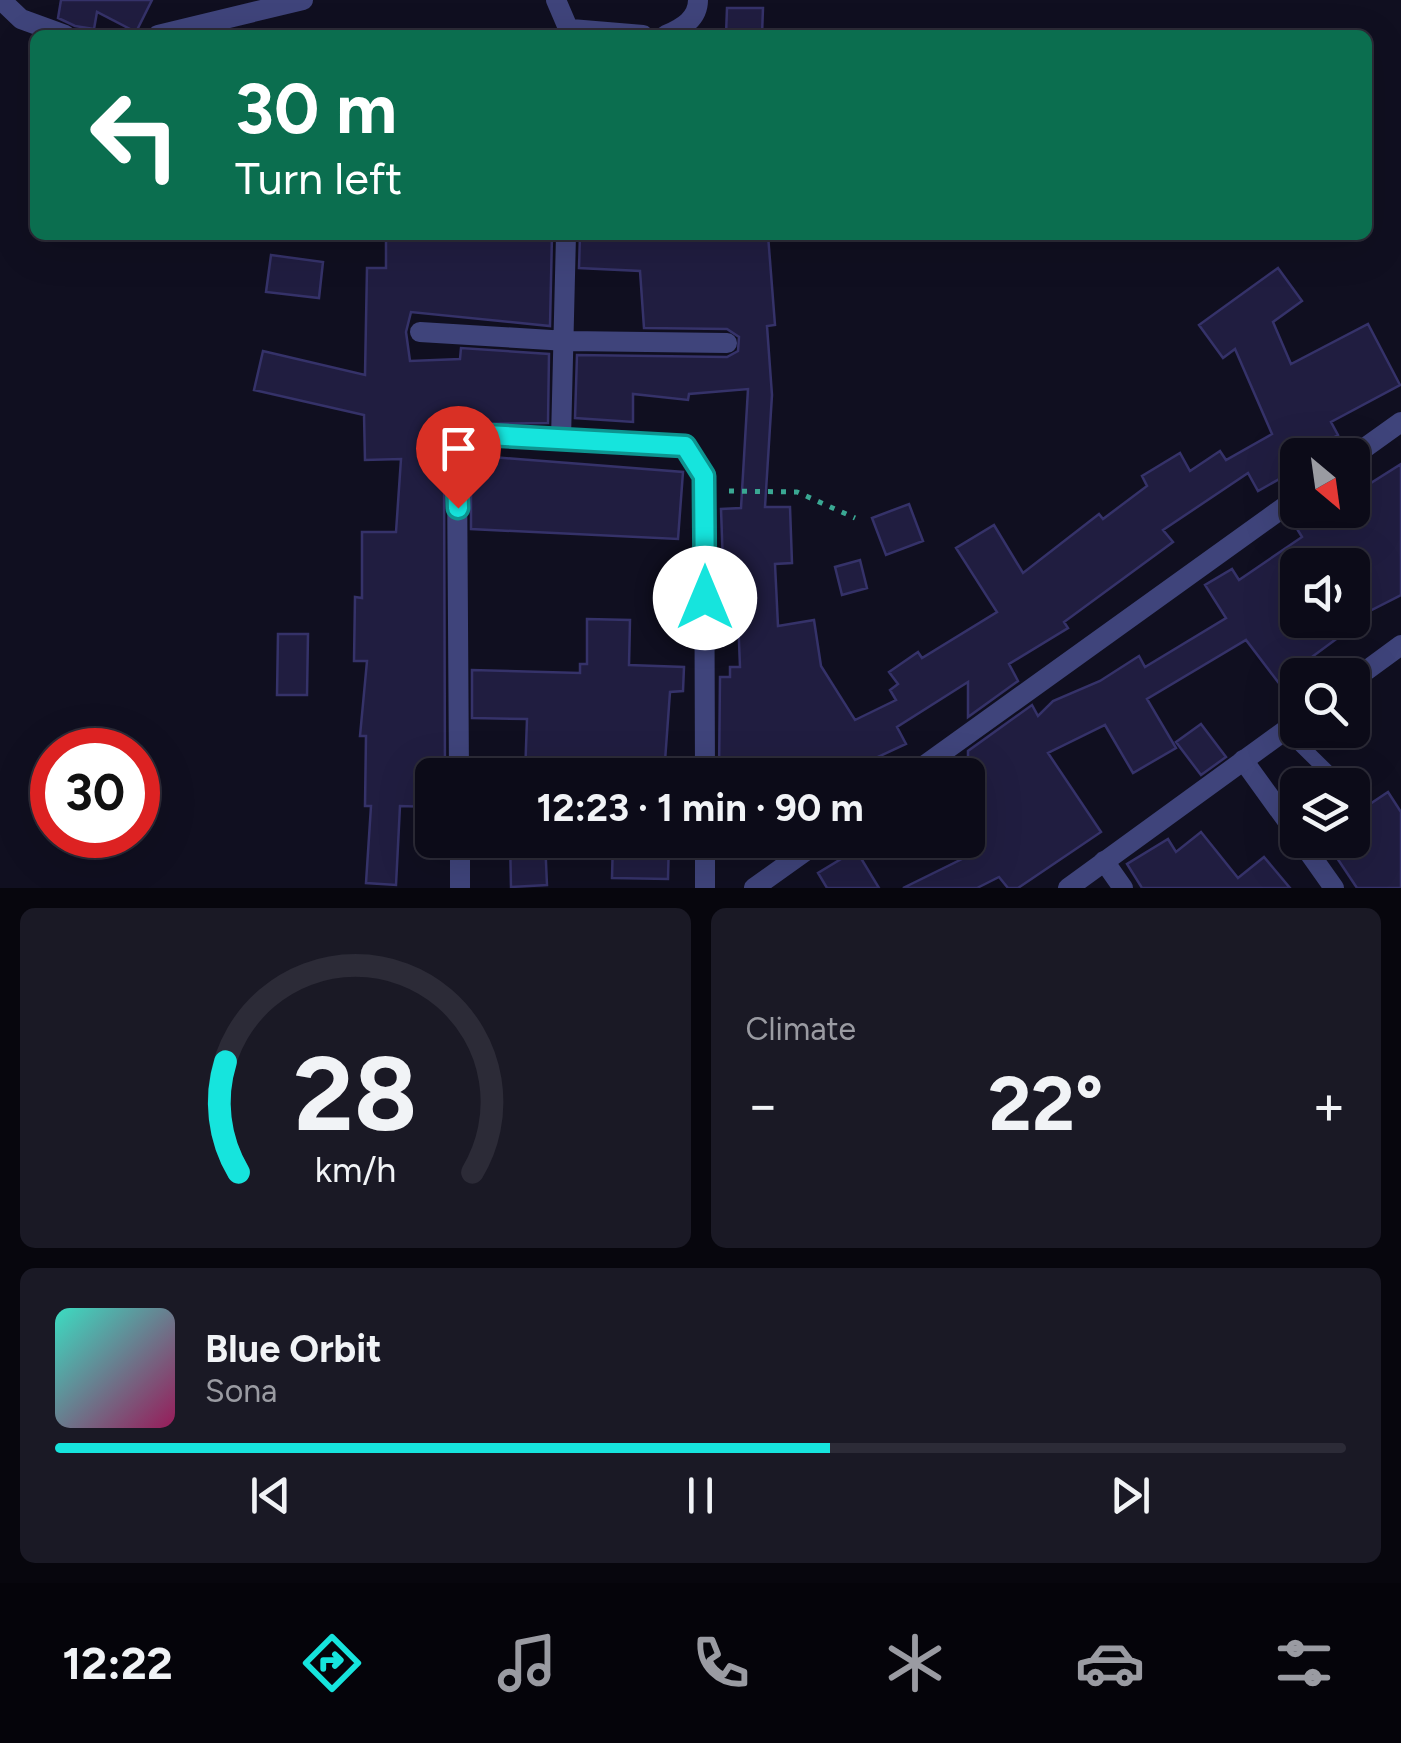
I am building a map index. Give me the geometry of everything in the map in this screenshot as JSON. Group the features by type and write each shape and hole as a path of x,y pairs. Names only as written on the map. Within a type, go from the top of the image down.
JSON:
{"street":[{"path":"1,0 21,20 50,30"},
{"path":"179,30 303,0"},
{"path":"556,0 570,30"},
{"path":"677,30 698,10 698,0"},
{"path":"561,439 567,341 566,240"},
{"path":"420,332 567,341 727,342"},
{"path":"1370,444 1401,422"},
{"path":"459,758 457,470 464,449 486,435 685,446 704,476 705,758"},
{"path":"935,758 1280,510"},
{"path":"1370,668 1401,645"},
{"path":"1068,888 1280,734"},
{"path":"1243,760 1280,812"},
{"path":"460,858 460,888"},
{"path":"705,858 706,888"},
{"path":"754,888 796,858"},
{"path":"1313,858 1334,888"},
{"path":"1104,862 1123,888"}],"lane":[{"path":"1309,748 1326,768"}],"path":[{"path":"704,491 797,492 855,518"}],"building":[{"path":"61,0 152,0 137,30 97,12 94,29 58,18"},
{"path":"727,8 763,8 762,30 726,30"},
{"path":"386,240 552,240 550,326 411,312 406,332 410,361 460,359 461,348 549,354 548,423 470,424 453,443 444,465 445,758 415,758 415,806 400,806 396,885 366,883 371,806 365,806 366,736 360,736 367,661 354,661 355,597 362,598 362,532 396,532 401,459 365,460 364,415 254,390 263,351 365,375 367,268 386,268"},
{"path":"580,240 768,240 775,325 767,326 772,395 765,507 790,507 792,563 775,564 778,626 814,620 821,666 855,720 896,700 890,690 898,684 889,672 918,652 922,658 997,612 956,548 994,525 1023,573 1099,514 1103,519 1147,486 1142,476 1180,453 1190,471 1220,451 1226,460 1272,434 1235,349 1223,358 1199,325 1278,268 1302,301 1273,322 1291,364 1368,324 1400,385 1331,422 1338,435 1333,438 1280,438 1280,479 1258,491 1248,473 1163,530 1173,542 1064,622 1068,628 1009,664 1018,681 968,717 968,682 897,727 906,744 876,758 719,758 720,677 730,677 730,667 740,667 736,565 723,566 721,509 741,508 748,389 689,394 688,400 633,394 633,422 575,418 577,355 727,357 738,351 739,337 727,329 644,328 640,271 579,268"},
{"path":"271,255 323,262 319,298 266,292"},
{"path":"479,456 683,472 678,539 471,529 471,472"},
{"path":"1401,464 1401,595 1370,611 1370,548 1286,548 1302,537 1296,528 1370,528 1370,484"},
{"path":"909,504 923,541 886,555 872,518"},
{"path":"1280,552 1280,638 1338,638 1311,658 1280,658 1278,682 1246,640 1147,699 1176,748 1133,773 1105,725 1048,753 1101,832 1018,888 1008,888 999,877 977,888 903,888 964,858 985,858 985,758 968,758 968,751 1032,705 1038,716 1053,701 1100,681 1139,656 1145,667 1226,618 1205,585 1232,569 1239,580"},
{"path":"860,560 867,588 842,595 835,567"},
{"path":"587,619 630,620 629,665 684,667 683,691 670,692 665,758 526,758 527,719 472,718 472,670 580,673 580,664 587,664"},
{"path":"278,634 308,634 307,695 277,695"},
{"path":"1201,724 1226,757 1201,775 1176,742"},
{"path":"1388,792 1401,812 1401,888 1357,888 1337,858 1370,858 1370,804"},
{"path":"1201,832 1238,878 1264,857 1290,888 1142,888 1127,864 1168,839 1176,852"},
{"path":"510,858 546,858 547,885 511,887"},
{"path":"613,858 669,858 668,879 612,878"},
{"path":"843,858 861,858 879,888 827,888 818,873"}],"route":[{"path":"458,508 457,470 464,449 486,435 685,446 704,476 705,598"}]}
